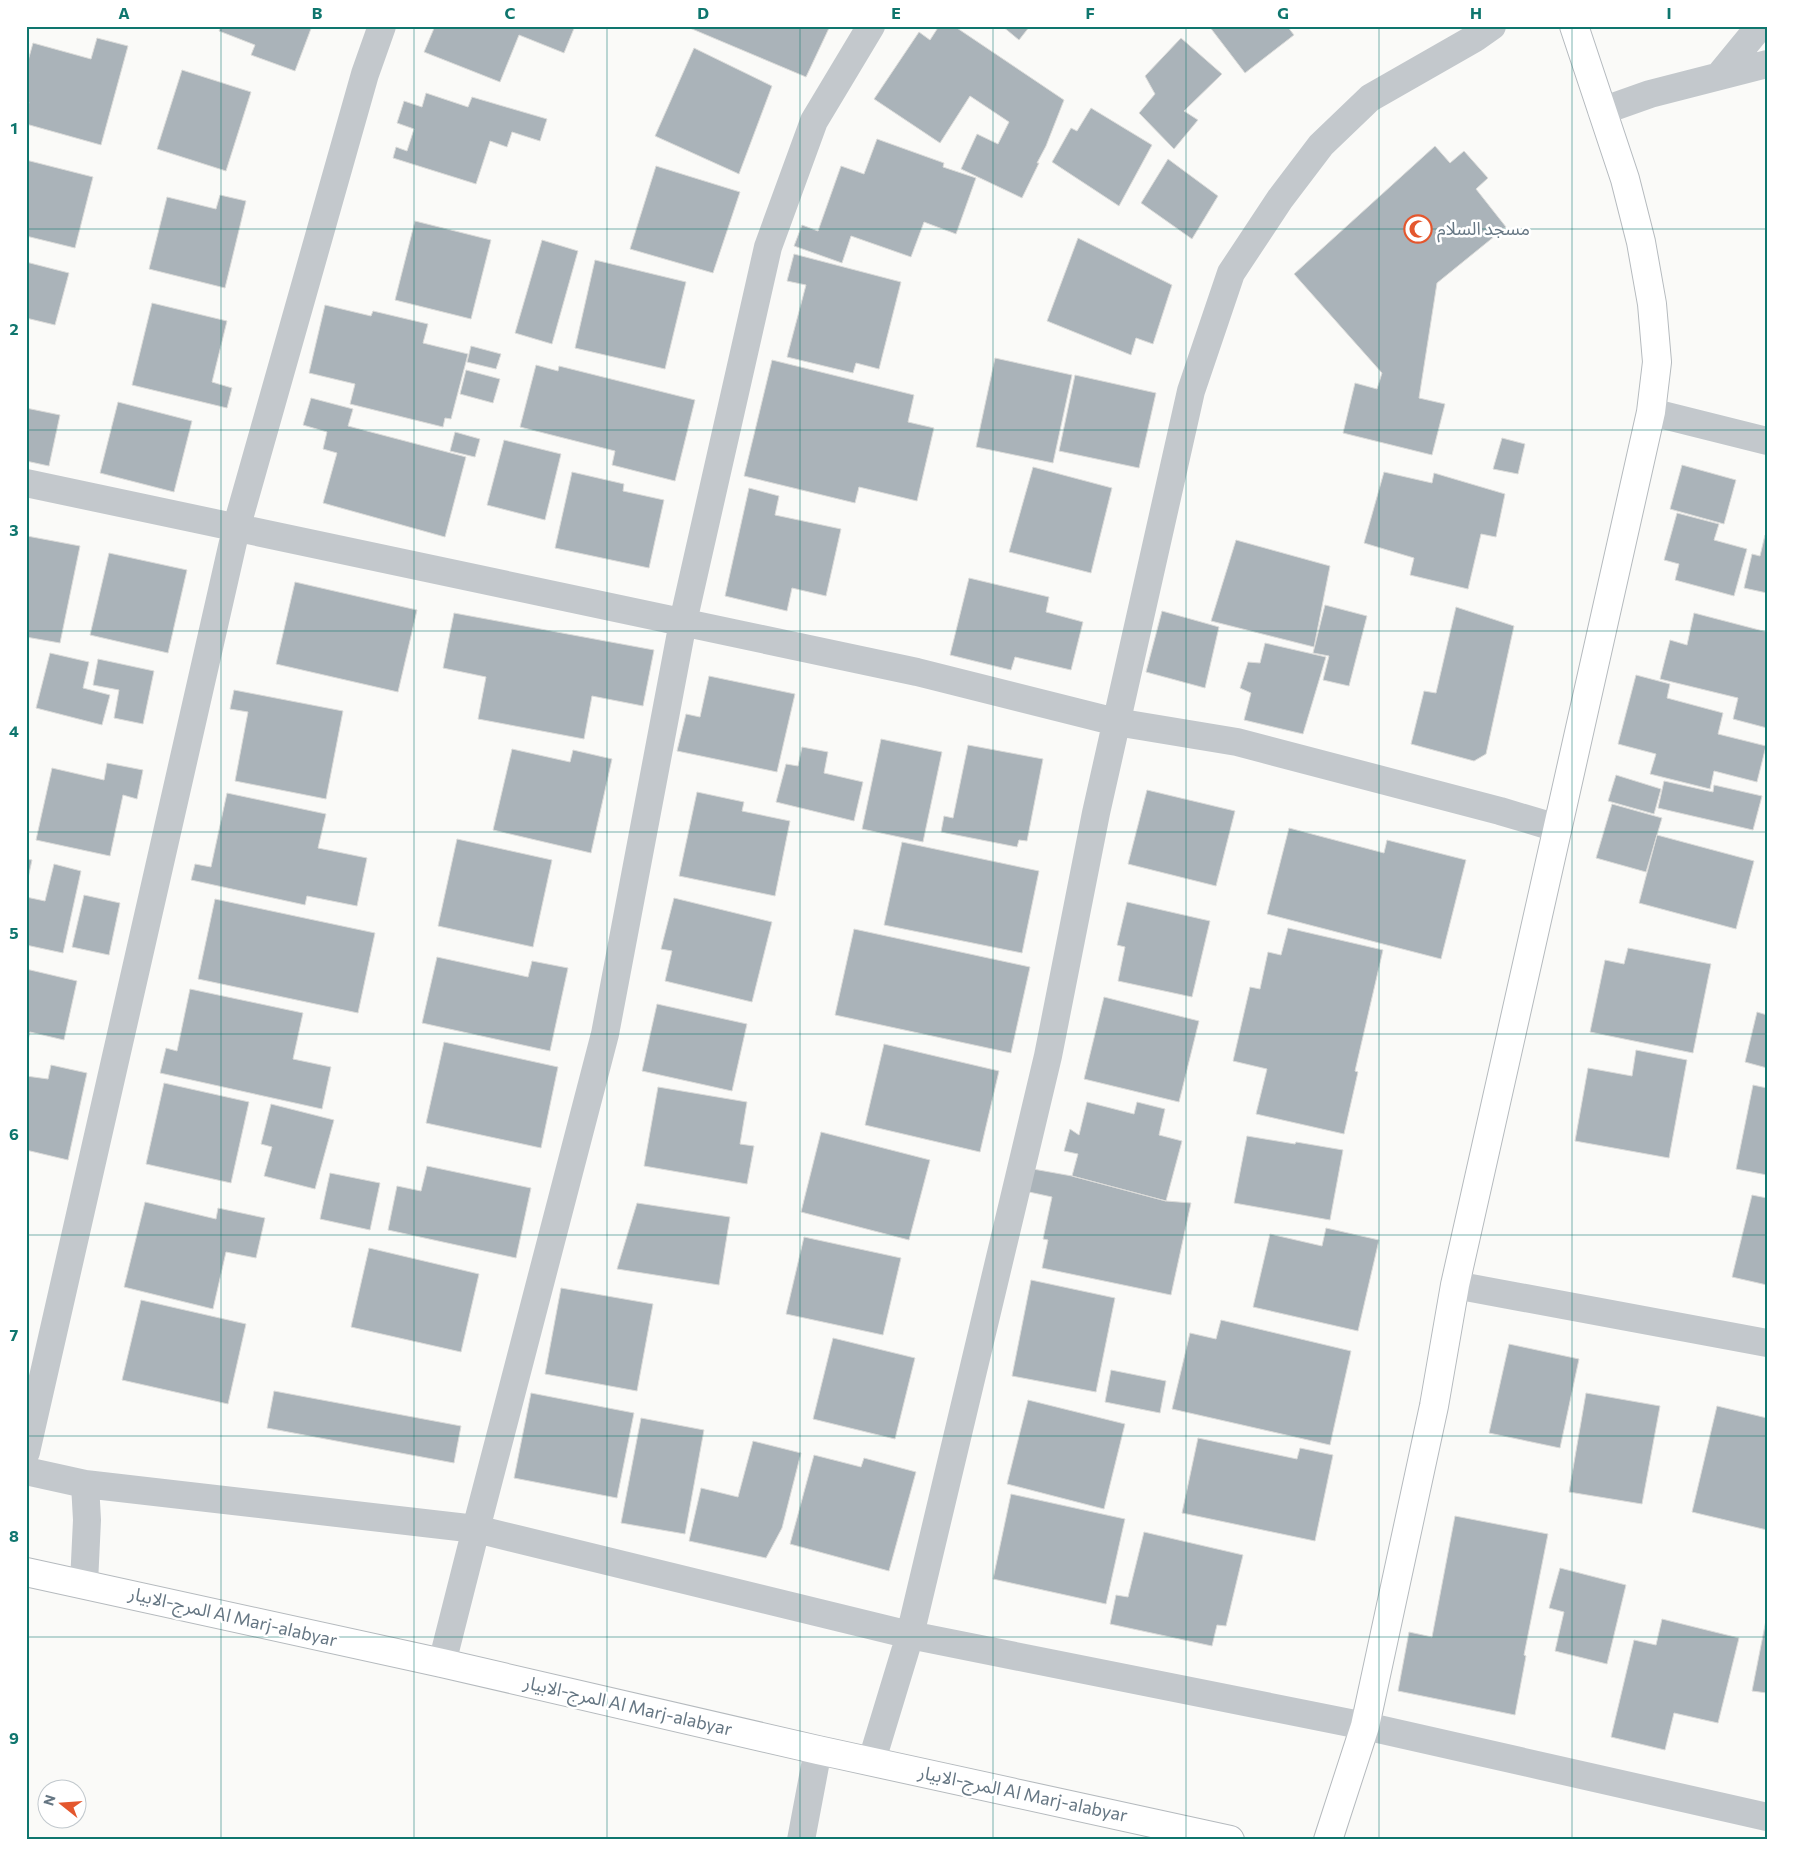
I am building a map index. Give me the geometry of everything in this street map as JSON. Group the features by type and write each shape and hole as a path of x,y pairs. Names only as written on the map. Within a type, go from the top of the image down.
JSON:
{"main road":[{"path":"1328,1840 1365,1726 1434,1406 1456,1285 1651,412 1657,362 1652,304 1641,242 1625,179 1574,26"},
{"name":"المرج-الابيار Al Marj-alabyar","path":"26,1572 442,1663 818,1750 872,1760 1230,1840"}],"street":[{"path":"26,1452 236,529 365,74 382,26"},
{"path":"442,1663 605,1034 683,622 768,247 814,121 871,26"},
{"path":"872,1760 910,1635 1048,1056 1096,814 1191,390 1231,273 1280,199 1321,145 1370,98 1475,38 1492,26"},
{"path":"1719,76 1760,26"},
{"path":"1602,111 1650,94 1767,64"},
{"path":"1651,412 1767,441"},
{"path":"26,483 917,672 1116,722 1237,742 1500,811 1557,828"},
{"path":"1456,1285 1767,1343"},
{"path":"26,1471 85,1484 476,1529 910,1635 1365,1726 1767,1817"},
{"path":"84,1584 87,1520 85,1484"},
{"path":"801,1840 818,1750"}],"building":[{"path":"221,26 312,26 295,71 251,55 255,45 219,31"},
{"path":"435,26 575,26 564,53 519,35 500,82 424,52"},
{"path":"685,26 830,26 806,77"},
{"path":"939,26 954,26 1064,100 1046,146 1037,163 1039,163 1022,198 961,169 977,134 998,144 1009,122 970,96 940,143 874,99 919,32 930,40"},
{"path":"1002,26 1030,26 1019,40"},
{"path":"1209,26 1287,26 1294,35 1245,73"},
{"path":"97,38 128,46 101,145 26,124 29,102 26,102 26,68 33,43 91,59"},
{"path":"1181,38 1222,74 1184,111 1198,120 1174,149 1139,113 1155,94 1145,76"},
{"path":"694,48 772,86 739,174 655,136"},
{"path":"182,70 251,92 226,171 157,149"},
{"path":"426,93 468,107 472,97 547,119 540,141 512,132 507,147 490,141 476,184 393,158 396,147 407,151 414,129 397,123 404,101 422,107"},
{"path":"1091,108 1152,145 1119,206 1052,162 1071,128 1077,131"},
{"path":"877,139 944,163 943,167 976,178 956,234 924,222 911,257 851,236 842,263 794,246 802,225 818,231 841,166 864,174"},
{"path":"1435,146 1450,163 1464,151 1488,178 1476,189 1506,227 1437,283 1419,398 1445,404 1432,455 1343,433 1355,383 1377,389 1382,373 1294,274"},
{"path":"1168,159 1218,196 1192,239 1141,203"},
{"path":"26,160 93,177 75,248 26,236"},
{"path":"656,166 740,192 713,273 630,249"},
{"path":"220,195 246,201 225,288 149,269 167,197 216,209"},
{"path":"415,221 491,240 471,319 395,300"},
{"path":"1078,238 1172,285 1153,344 1136,338 1131,355 1047,321"},
{"path":"542,240 578,251 552,344 515,333"},
{"path":"794,254 901,282 879,369 856,363 853,373 787,357 806,285 787,281"},
{"path":"595,260 686,282 665,369 575,348"},
{"path":"26,262 69,273 55,325 26,318"},
{"path":"152,303 227,321 212,382 232,388 227,408 132,385"},
{"path":"325,305 371,316 373,311 428,324 423,343 468,354 451,419 445,418 443,427 350,404 355,384 309,373"},
{"path":"471,346 501,354 496,369 467,362"},
{"path":"995,358 1072,375 1053,463 976,447"},
{"path":"772,360 914,395 908,422 934,428 917,501 859,487 855,503 744,476"},
{"path":"536,365 558,371 559,366 695,400 675,481 612,465 615,451 520,427"},
{"path":"466,370 500,379 493,403 460,394"},
{"path":"1075,375 1156,393 1139,468 1059,451"},
{"path":"311,398 353,409 348,426 466,457 445,537 323,503 337,453 323,449 327,432 303,425"},
{"path":"118,402 192,421 174,492 100,473"},
{"path":"26,408 60,415 49,466 26,461"},
{"path":"455,432 480,439 475,457 450,451"},
{"path":"1502,438 1525,444 1518,474 1493,469"},
{"path":"504,440 561,454 545,520 487,505"},
{"path":"1682,465 1736,480 1724,524 1670,509"},
{"path":"1033,467 1112,488 1091,573 1009,552"},
{"path":"572,472 624,484 623,491 664,500 649,568 555,548"},
{"path":"1384,472 1432,483 1434,473 1505,494 1496,537 1481,534 1468,589 1410,575 1414,558 1364,543"},
{"path":"749,488 779,496 775,515 841,529 826,596 792,588 787,611 725,596"},
{"path":"1677,513 1719,524 1714,540 1747,549 1734,596 1675,580 1679,564 1664,560"},
{"path":"1765,535 1767,536 1767,593 1744,588 1752,554 1760,556"},
{"path":"27,536 80,546 60,643 26,637"},
{"path":"1236,540 1330,566 1314,647 1211,621"},
{"path":"109,553 187,570 168,653 90,635"},
{"path":"969,578 1049,597 1046,612 1083,622 1071,670 1015,657 1011,670 950,655"},
{"path":"295,582 417,610 398,692 276,664"},
{"path":"1325,605 1367,616 1349,686 1323,680 1329,656 1313,653"},
{"path":"1456,607 1514,626 1486,754 1474,761 1411,744 1424,691 1436,693"},
{"path":"1162,611 1219,627 1205,688 1146,672"},
{"path":"454,613 654,650 643,706 592,696 584,739 478,719 486,677 443,668"},
{"path":"1694,613 1767,632 1767,728 1733,719 1738,698 1660,679 1670,640 1687,645"},
{"path":"1265,643 1326,657 1303,734 1244,720 1251,693 1240,688 1248,662 1260,663"},
{"path":"50,653 89,662 83,688 110,695 102,725 36,708"},
{"path":"98,659 154,671 143,724 114,718 119,690 93,685"},
{"path":"1636,675 1670,684 1667,698 1723,713 1718,734 1766,746 1757,782 1714,771 1710,789 1650,774 1656,754 1618,744"},
{"path":"709,676 795,694 777,772 677,751 686,714 700,717"},
{"path":"234,690 343,711 326,799 235,781 248,712 230,709"},
{"path":"881,739 942,752 923,842 862,829"},
{"path":"968,745 1043,759 1027,841 1019,840 1017,847 941,832 944,816 953,818"},
{"path":"802,747 828,752 824,773 863,782 854,821 776,802 786,764 798,766"},
{"path":"512,749 570,762 573,750 612,759 591,853 493,830"},
{"path":"107,763 143,770 137,799 123,795 110,856 36,840 52,768 104,780"},
{"path":"1616,775 1661,789 1654,814 1608,801"},
{"path":"1664,781 1713,792 1714,785 1762,796 1753,830 1658,808"},
{"path":"1147,790 1235,811 1216,886 1128,864"},
{"path":"697,792 744,802 742,811 790,821 775,896 679,876"},
{"path":"227,793 326,814 318,848 367,858 357,906 307,896 305,905 191,880 195,864 211,867"},
{"path":"1612,804 1662,818 1646,872 1596,858"},
{"path":"1289,828 1384,853 1387,840 1466,860 1441,959 1267,914"},
{"path":"1657,835 1754,861 1736,929 1639,903"},
{"path":"457,839 552,860 533,947 438,926"},
{"path":"902,842 1039,871 1022,953 884,925"},
{"path":"26,859 32,860 26,887"},
{"path":"54,864 81,871 63,953 26,945 26,897 45,901"},
{"path":"84,895 120,903 109,955 72,947"},
{"path":"674,898 772,922 752,1002 665,981 672,951 661,949"},
{"path":"215,899 375,933 358,1013 198,979"},
{"path":"1127,902 1210,921 1192,997 1118,981 1125,947 1117,945"},
{"path":"1288,928 1383,950 1355,1071 1358,1072 1344,1134 1256,1114 1267,1069 1233,1061 1250,987 1260,989 1268,952 1281,955"},
{"path":"854,929 1030,967 1011,1053 835,1015"},
{"path":"1628,948 1711,964 1693,1053 1590,1032 1605,960 1624,964"},
{"path":"437,957 528,977 532,961 568,968 550,1051 422,1023"},
{"path":"26,969 77,981 64,1040 30,1032 26,1048"},
{"path":"190,989 303,1013 293,1059 331,1067 322,1109 160,1073 166,1048 177,1051"},
{"path":"1104,997 1199,1021 1179,1102 1084,1079"},
{"path":"657,1004 747,1024 732,1091 642,1071"},
{"path":"1757,1012 1767,1015 1767,1068 1745,1062"},
{"path":"444,1042 558,1067 541,1148 426,1123"},
{"path":"884,1044 999,1071 980,1152 865,1125"},
{"path":"1636,1050 1687,1060 1669,1158 1575,1141 1588,1068 1632,1076"},
{"path":"51,1065 87,1073 68,1160 26,1150 26,1076 48,1079"},
{"path":"164,1083 249,1102 231,1183 146,1164"},
{"path":"1753,1085 1767,1088 1767,1175 1736,1169"},
{"path":"658,1087 747,1102 740,1144 754,1146 747,1184 644,1166"},
{"path":"1087,1102 1134,1114 1137,1102 1165,1109 1159,1135 1182,1141 1166,1201 1072,1176 1078,1154 1064,1151 1070,1129 1079,1135"},
{"path":"271,1104 334,1120 315,1189 264,1176 272,1147 261,1144"},
{"path":"821,1132 930,1160 909,1240 801,1212"},
{"path":"1247,1136 1343,1150 1330,1220 1234,1203"},
{"path":"427,1166 531,1188 516,1258 388,1230 397,1186 421,1191"},
{"path":"1033,1169 1072,1176 1166,1201 1191,1203 1171,1295 1042,1268 1048,1240 1043,1239 1052,1197 1029,1192"},
{"path":"330,1173 380,1183 370,1230 320,1219"},
{"path":"1752,1195 1767,1198 1767,1285 1732,1277"},
{"path":"145,1202 216,1219 218,1208 265,1218 256,1258 226,1252 213,1309 124,1287"},
{"path":"637,1203 730,1217 719,1285 617,1269"},
{"path":"1326,1228 1379,1240 1358,1331 1253,1307 1270,1234 1322,1246"},
{"path":"804,1237 901,1258 883,1335 786,1314"},
{"path":"369,1248 479,1274 461,1352 351,1327"},
{"path":"1031,1280 1115,1298 1096,1392 1012,1376"},
{"path":"561,1288 653,1304 637,1391 545,1374"},
{"path":"141,1300 246,1324 228,1404 122,1380"},
{"path":"1221,1320 1351,1351 1330,1445 1172,1409 1190,1333 1216,1339"},
{"path":"833,1338 915,1358 895,1439 813,1419"},
{"path":"1509,1344 1579,1359 1560,1448 1489,1433"},
{"path":"1111,1370 1166,1381 1160,1413 1105,1402"},
{"path":"274,1391 461,1426 454,1463 267,1428"},
{"path":"531,1393 634,1413 617,1498 514,1478"},
{"path":"1586,1393 1660,1406 1642,1504 1569,1492"},
{"path":"1028,1400 1125,1424 1104,1509 1007,1484"},
{"path":"1717,1406 1767,1418 1767,1530 1692,1512"},
{"path":"641,1418 704,1430 685,1534 621,1523"},
{"path":"1198,1438 1297,1459 1300,1448 1333,1455 1315,1541 1182,1513"},
{"path":"753,1441 801,1453 782,1528 766,1558 689,1541 701,1488 738,1497"},
{"path":"814,1455 861,1467 864,1458 916,1472 889,1571 790,1544"},
{"path":"1011,1494 1125,1519 1106,1604 993,1579"},
{"path":"1455,1516 1548,1534 1524,1655 1526,1656 1515,1715 1398,1691 1409,1632 1432,1637"},
{"path":"1144,1532 1243,1555 1226,1626 1217,1625 1212,1646 1110,1624 1116,1595 1128,1597"},
{"path":"1560,1568 1626,1585 1607,1664 1555,1651 1564,1612 1549,1608"},
{"path":"1767,1615 1767,1693 1752,1691"},
{"path":"1662,1619 1739,1638 1718,1723 1674,1713 1665,1750 1611,1737 1634,1640 1656,1645"}],"place":[{"name":"مسجد السلام","path":"1418,229"}]}
